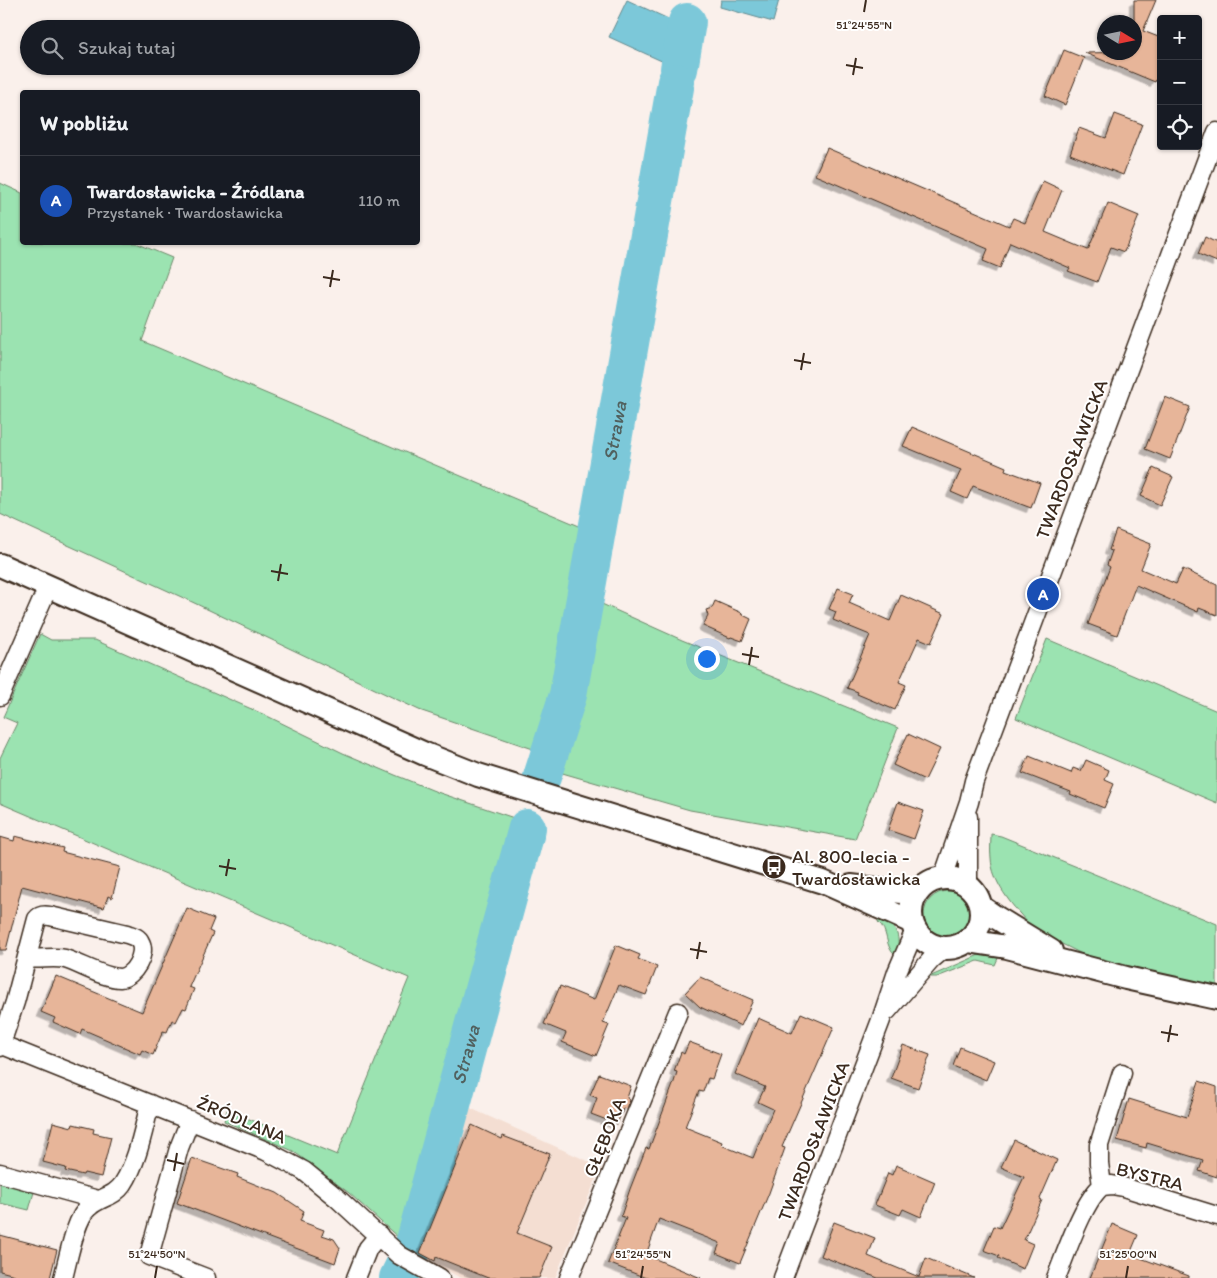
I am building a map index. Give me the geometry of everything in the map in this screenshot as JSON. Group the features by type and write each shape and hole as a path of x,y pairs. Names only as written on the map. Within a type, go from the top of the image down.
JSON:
{"street":[{"name":"TWARDOSŁAWICKA","path":"944,878 952,847 969,802 974,781 1027,636 1217,132"},
{"path":"0,565 424,754 469,772 823,882 913,926 927,943 944,949 955,948 968,941 978,928 981,918 981,907 974,892 968,885 961,881 944,878 930,882 918,891 910,912 913,926"},
{"path":"0,696 48,586"},
{"name":"TWARDOSŁAWICKA","path":"968,885 969,802"},
{"path":"823,882 884,891 918,891"},
{"path":"981,907 1048,949 1083,967"},
{"path":"0,1045 15,1002 37,920 42,915 134,936 140,940 142,946 136,968 132,973 120,978 64,959 39,960 27,958"},
{"name":"TWARDOSŁAWICKA","path":"784,1278 881,1020 913,926"},
{"path":"968,941 1007,947 1217,998"},
{"name":"TWARDOSŁAWICKA","path":"881,1020 931,960 944,949"},
{"name":"GŁĘBOKA","path":"569,1278 678,1012"},
{"name":"ŹRÓDLANA","path":"0,1045 266,1151 304,1171 379,1235 399,1255 440,1278"},
{"path":"1056,1278 1087,1204 1095,1191 1102,1186 1099,1163 1100,1145 1122,1073"},
{"path":"63,1278 79,1222 86,1208 98,1200 112,1195 122,1185 133,1166 150,1104"},
{"path":"190,1120 180,1146 149,1256 206,1278"},
{"path":"0,1174 98,1200"},
{"name":"BYSTRA","path":"1102,1186 1122,1187 1217,1216"},
{"path":"356,1278 368,1248 379,1235"}],"shaded area":[{"path":"461,1104 601,1167 555,1278 461,1278 416,1254"}],"green space":[{"path":"0,183 20,192 20,245 141,245 172,258 142,341 584,528 558,685 536,750 419,710 188,600 0,514"},
{"path":"593,600 682,640 898,728 855,839 690,810 552,770 564,734"},
{"path":"40,634 51,640 95,640 265,715 343,753 437,792 517,819 512,831 468,1001 402,1241 349,1193 293,1151 224,1121 227,1110 337,1155 409,978 0,803 0,758 17,723 3,717"},
{"path":"1047,639 1217,711 1217,803 1016,718"},
{"path":"991,834 1001,836 1217,924 1217,987 1086,956 1026,926 1027,922 1009,900 995,876 992,867"},
{"path":"948,891 957,893 965,898 970,906 972,915 970,924 965,932 957,937 948,939 939,937 931,932 926,924 924,915 926,906 931,898 939,893"},
{"path":"879,917 894,928 898,938 896,956 890,948 884,929 878,922"},
{"path":"979,955 999,956 995,965 978,961 937,977 929,977"},
{"path":"0,1180 4,1181 5,1184 34,1192 29,1210 0,1203"}],"water":[{"path":"627,0 675,22 666,63 609,37"},
{"path":"721,0 779,0 773,22 720,7"}],"building":[{"path":"1134,0 1156,0 1143,31 1157,36 1157,78 1155,82 1102,60 1142,60 1142,15 1134,15"},
{"path":"1064,50 1084,58 1065,105 1045,96"},
{"path":"1085,53 1097,53 1097,58"},
{"path":"1115,114 1142,124 1123,175 1070,154 1079,128 1106,138"},
{"path":"827,148 1009,226 1013,218 1025,223 1043,181 1062,190 1045,232 1088,250 1108,203 1139,216 1124,252 1111,247 1097,282 1068,271 1070,268 1010,242 1000,268 983,261 988,249 815,175"},
{"path":"1205,237 1217,243 1217,262 1198,254"},
{"path":"1165,397 1190,407 1170,459 1145,449"},
{"path":"912,427 1006,467 1005,470 1040,483 1031,508 973,486 967,499 951,492 961,470 903,446"},
{"path":"1153,468 1173,477 1160,505 1141,496"},
{"path":"1116,530 1151,544 1141,569 1176,584 1183,569 1217,585 1217,615 1199,608 1198,612 1136,585 1117,635 1088,624 1110,567 1107,565 1112,551 1109,550"},
{"path":"838,588 853,594 849,603 890,621 901,595 944,614 931,643 919,638 899,682 906,685 895,710 847,688 870,635 833,620 836,612 829,609"},
{"path":"715,601 751,619 742,641 730,638 703,626 708,616 706,610 712,608"},
{"path":"908,734 940,749 925,780 893,765"},
{"path":"1029,756 1071,773 1073,768 1081,771 1086,760 1109,770 1105,780 1114,784 1104,808 1070,794 1071,792 1022,773"},
{"path":"898,802 924,811 914,839 888,830"},
{"path":"15,836 63,848 62,852 120,867 112,898 108,896 104,908 22,886 6,950 0,950 0,837 14,841"},
{"path":"187,908 214,919 209,931 213,933 189,987 194,989 186,1009 183,1008 176,1022 172,1020 167,1032 163,1031 153,1055 142,1050 140,1054 82,1029 80,1034 53,1022 55,1018 41,1012 56,976 142,1012"},
{"path":"616,945 640,955 638,959 657,967 646,995 619,985 603,1023 609,1025 596,1056 562,1042 566,1033 544,1024 560,986 594,1000"},
{"path":"700,977 753,1000 741,1026 700,1007 685,993"},
{"path":"801,1013 834,1027 782,1147 785,1148 769,1193 740,1263 716,1253 720,1243 659,1219 646,1255 701,1278 646,1278 608,1263 626,1218 621,1216 630,1189 646,1148 649,1149 674,1082 677,1072 674,1071 681,1052 684,1054 689,1042 721,1054 712,1079 708,1078 703,1092 699,1091 685,1127 722,1142 721,1145 753,1158 773,1109 758,1102 765,1087 735,1074 758,1018 792,1033"},
{"path":"903,1045 930,1055 918,1088 891,1078"},
{"path":"960,1047 994,1061 986,1080 953,1066"},
{"path":"599,1074 631,1086 627,1098 630,1100 627,1109 623,1108 617,1124 591,1114 597,1098 590,1095"},
{"path":"1199,1081 1217,1087 1217,1177 1199,1171 1203,1160 1147,1143 1146,1148 1117,1140 1129,1099 1187,1117"},
{"path":"53,1122 72,1127 73,1124 94,1129 93,1133 111,1137 101,1177 65,1171 66,1168 43,1162"},
{"path":"472,1125 502,1139 503,1136 550,1154 517,1233 552,1247 539,1278 488,1278 436,1257 435,1261 420,1253"},
{"path":"1014,1140 1057,1160 1024,1240 1033,1244 1023,1269 984,1250 994,1226 1000,1228 1024,1177 1001,1167"},
{"path":"192,1158 238,1174 237,1177 277,1193 304,1211 300,1221 324,1230 322,1235 334,1239 340,1248 335,1263 177,1203"},
{"path":"896,1165 935,1182 921,1217 903,1209 900,1215 875,1205 888,1173 892,1175"},
{"path":"834,1222 875,1238 868,1256 919,1277 926,1258 974,1278 878,1278 821,1256"},
{"path":"1112,1224 1138,1235 1130,1254 1189,1276 1189,1278 1090,1278"},
{"path":"0,1235 57,1250 50,1278 15,1278 15,1275 0,1271"}],"waterway":[{"name":"Strawa","path":"679,69 687,22"},
{"name":"Strawa","path":"542,777 568,695 676,82"},
{"name":"Strawa","path":"398,1278 413,1248 527,828"}],"place":[{"name":"Twardosławicka - Źródlana","path":"1043,594"},
{"name":"Al. 800-lecia - Twardosławicka","path":"774,867"}]}
